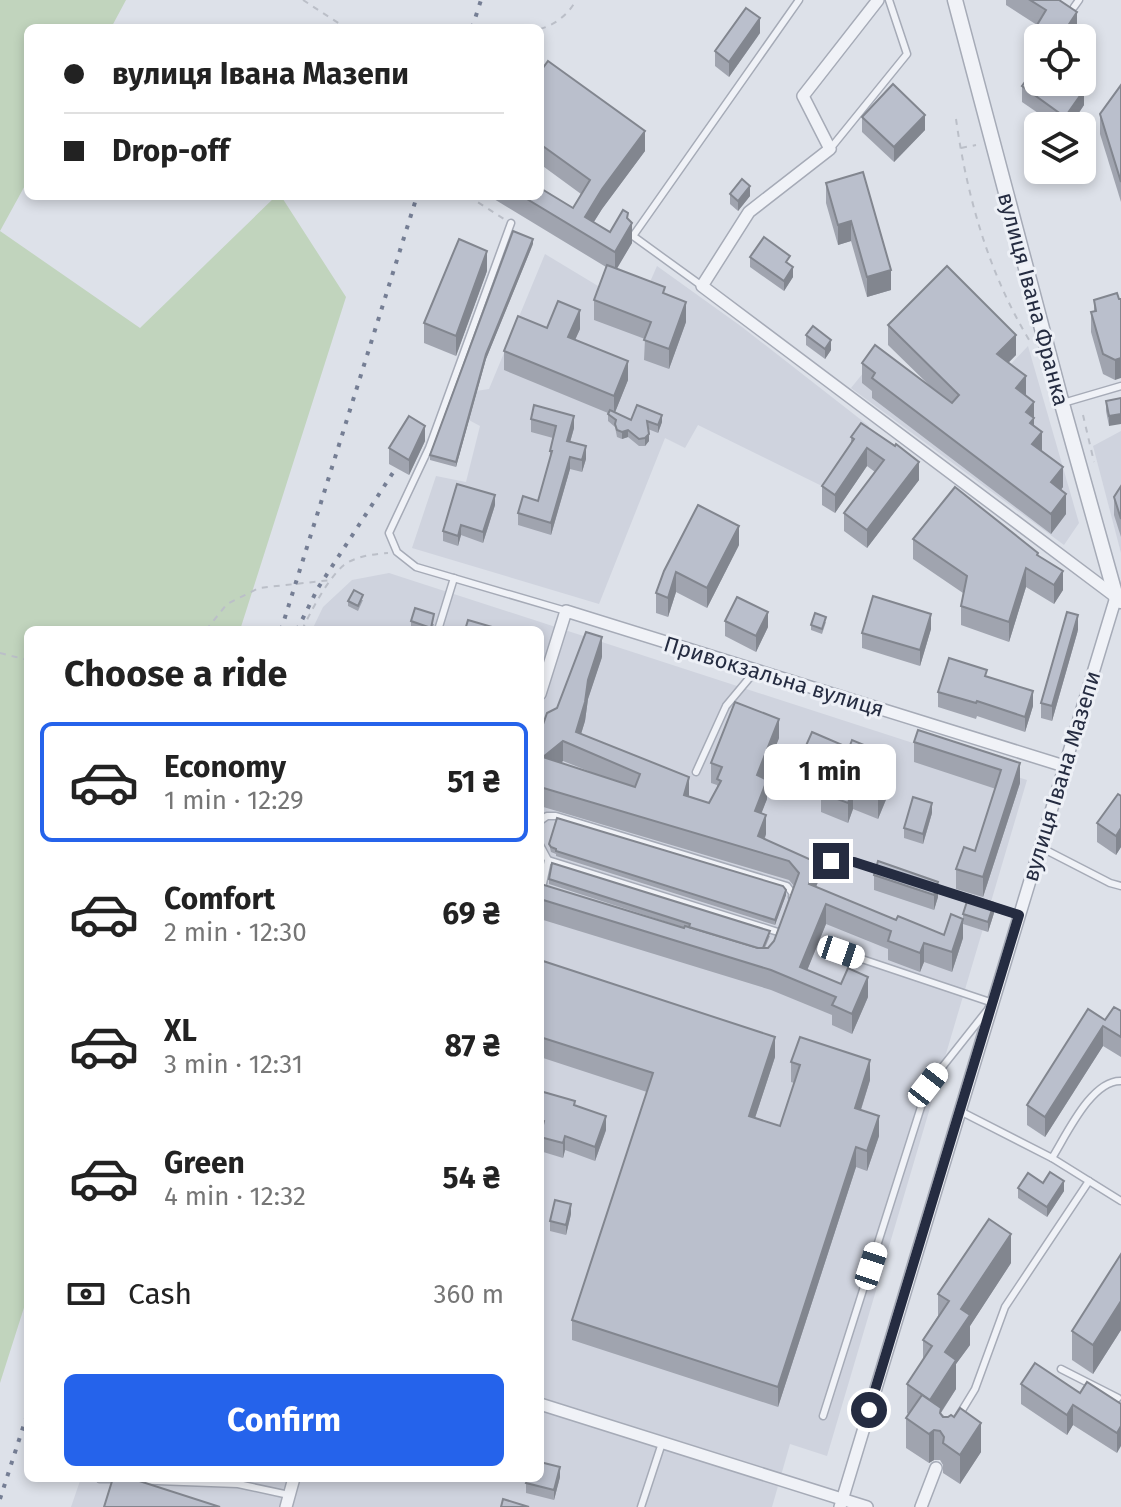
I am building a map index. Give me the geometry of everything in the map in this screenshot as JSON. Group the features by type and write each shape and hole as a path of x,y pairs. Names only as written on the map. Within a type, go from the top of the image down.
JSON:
{"street":[{"path":"878,0 803,96 830,149 749,212 702,286 1118,599"},
{"name":"вулиця Івана Франка","path":"955,0 1062,404 1118,599"},
{"name":"вулиця Івана Мазепи","path":"841,1504 1064,766 1118,599"},
{"path":"544,681 566,611"},
{"name":"Привокзальна вулиця","path":"566,611 1064,766"},
{"path":"544,1405 841,1504 867,1507"},
{"path":"921,1507 936,1468"}],"lane":[{"path":"702,286 633,236 799,0"},
{"path":"830,149 907,54 889,0"},
{"path":"1074,7 1079,0"},
{"path":"511,223 429,448 389,533 397,552 416,567 566,611"},
{"path":"1062,404 1121,386"},
{"path":"439,626 454,578"},
{"path":"696,772 726,706 756,670"},
{"path":"544,818 556,816 787,886 793,894 788,907"},
{"path":"1040,847 1121,886"},
{"path":"544,852 548,860 544,879"},
{"path":"548,860 778,932"},
{"path":"831,861 854,862 884,872"},
{"path":"929,886 1019,915"},
{"path":"544,892 546,895"},
{"path":"773,945 783,920"},
{"path":"823,1416 928,1085 993,1003 841,952"},
{"path":"1052,1158 1091,1097 1101,1087 1121,1081"},
{"path":"960,1111 1052,1158 1121,1201"},
{"path":"950,1430 975,1389 1005,1307 1089,1181"},
{"path":"1061,1369 1120,1397"},
{"path":"641,1507 662,1443"},
{"path":"183,1482 238,1484 288,1501"}],"path":[{"path":"303,0 340,24"},
{"path":"544,28 571,10 576,0"},
{"path":"956,119 967,182 988,255 1004,296 1034,348"},
{"path":"960,149 976,145"},
{"path":"474,200 511,223"},
{"path":"1083,415 1090,450"},
{"path":"304,626 312,608 345,564 369,555 397,552"},
{"path":"209,626 227,604 259,588 331,580"},
{"path":"0,653 24,659"}],"shaded area":[{"path":"545,254 603,289 616,267 650,282 657,266 742,327 869,426 828,489 698,425 685,448 665,438 599,604 412,548 436,476 466,482 480,426 467,419 476,391 489,389"},
{"path":"1028,346 1079,523 1064,545 851,388 877,356 958,420"},
{"path":"1121,431 1121,553 1093,446"},
{"path":"389,573 1027,780 827,1456 790,1444 772,1507 71,1507 80,1482 544,1482 544,626 314,626 323,607 352,580"}],"green space":[{"path":"0,0 126,0 113,24 24,24 24,187 0,231"},
{"path":"272,200 284,200 346,297 241,626 24,626 24,1308 0,1383 0,231 140,328"}],"building":[{"path":"1030,0 1059,0 1077,12 1069,24 1038,24 1046,10"},
{"path":"746,8 760,18 729,62 715,51"},
{"path":"548,61 645,131 585,217 610,232 623,210 628,213 627,218 632,223 615,252 529,200 544,200 544,190 573,208 590,180 544,147 544,66"},
{"path":"893,84 925,115 894,147 862,117"},
{"path":"1121,85 1121,182 1100,114"},
{"path":"1036,96 1080,96 1069,112 1058,112"},
{"path":"863,172 891,270 867,277 851,221 838,225 826,183"},
{"path":"742,179 750,186 738,201 730,194"},
{"path":"513,231 533,239 486,354 456,462 430,455"},
{"path":"764,237 790,256 786,262 793,267 784,281 750,257"},
{"path":"459,239 487,251 456,336 424,323"},
{"path":"607,265 665,287 663,293 686,302 669,349 644,340 651,322 594,300"},
{"path":"947,266 1016,335 997,354 1026,376 1016,388 1034,402 1026,412 1034,418 1030,423 1042,432 1032,444 1063,467 1051,482 1066,494 1051,514 872,378 875,373 862,363 875,345 952,403 959,395 888,325"},
{"path":"1117,293 1121,299 1121,358 1115,360 1103,354 1091,312 1096,311 1094,300"},
{"path":"558,301 580,310 568,337 628,361 614,396 504,351 518,316 547,328"},
{"path":"813,326 831,340 825,349 806,335"},
{"path":"1121,398 1121,414 1109,416 1106,401"},
{"path":"534,405 574,416 567,441 586,446 582,460 570,457 551,523 518,513 523,496 538,501 556,426 531,419"},
{"path":"637,405 662,415 658,425 647,421 649,434 639,439 628,430 617,430 616,420 608,414 610,410 631,420"},
{"path":"409,416 425,426 409,460 389,448"},
{"path":"861,423 919,462 867,530 844,513 884,460 867,448 835,495 822,486 854,439 851,437"},
{"path":"457,484 495,495 483,532 461,525 458,536 443,531"},
{"path":"1121,486 1121,519 1114,497"},
{"path":"955,487 1037,555 1063,571 1054,585 1026,568 1009,622 961,606 967,576 913,539"},
{"path":"698,505 739,526 707,588 676,572 668,598 656,593"},
{"path":"354,590 363,595 358,606 348,601"},
{"path":"873,596 931,614 920,650 862,633"},
{"path":"737,597 768,612 756,636 725,621"},
{"path":"415,608 434,614 431,626 411,621"},
{"path":"1067,612 1078,615 1052,706 1041,703"},
{"path":"815,613 826,617 822,629 811,625"},
{"path":"468,620 489,626 466,626"},
{"path":"586,632 602,637 576,732 689,777 684,795 709,803 721,781 717,779 722,767 711,763 735,702 779,719 757,775 767,780 755,811 766,815 758,836 818,863 809,884 896,920 898,916 944,935 951,914 963,919 952,952 924,943 920,953 888,941 891,931 826,904 800,967 841,984 848,968 868,977 852,1014 832,1005 836,997 771,970 544,900 544,885 684,928 768,948 774,941 799,873 789,861 544,788 544,757 635,787 640,774 563,741 544,756 547,713 557,708"},
{"path":"949,658 987,670 985,676 1033,691 1025,717 938,692"},
{"path":"918,730 1020,763 983,877 956,869 964,847 975,851 1001,770 914,742"},
{"path":"812,732 849,748 852,740 864,745 861,752 892,765 878,799 853,789 848,803 821,793 827,779 797,766"},
{"path":"1118,794 1121,796 1121,828 1116,836 1097,823"},
{"path":"913,797 932,803 923,834 904,828"},
{"path":"557,818 783,886 786,890 775,920 556,851 549,844"},
{"path":"878,861 938,882 934,895 874,875"},
{"path":"552,863 770,931 763,948 758,948 689,927 690,924 549,879"},
{"path":"969,895 994,903 988,922 963,914"},
{"path":"544,961 775,1037 749,1116 780,1126 800,1065 791,1062 800,1037 870,1060 855,1108 879,1116 867,1151 856,1147 778,1387 572,1320 653,1073 544,1038"},
{"path":"1114,1007 1121,1011 1121,1037 1103,1026 1045,1117 1027,1105 1088,1009 1105,1020"},
{"path":"544,1092 575,1101 574,1105 606,1116 595,1147 565,1136 563,1143 544,1138"},
{"path":"1050,1172 1064,1181 1047,1207 1018,1188 1028,1173 1043,1183"},
{"path":"555,1200 571,1204 566,1225 550,1221"},
{"path":"989,1219 1011,1234 961,1309 970,1315 945,1352 956,1360 930,1400 907,1384 932,1346 923,1340 949,1301 938,1294"},
{"path":"1121,1254 1121,1301 1093,1345 1072,1331"},
{"path":"1035,1363 1080,1393 1087,1382 1121,1404 1121,1426 1117,1433 1073,1405 1067,1415 1021,1384"},
{"path":"922,1395 941,1408 943,1417 954,1417 960,1408 981,1423 960,1455 943,1443 944,1437 940,1431 934,1430 929,1434 906,1418"},
{"path":"544,1463 560,1467 554,1490 526,1483 544,1482"},
{"path":"112,1482 142,1482 220,1507 104,1507"},
{"path":"503,1499 529,1507 501,1507"}],"railway":[{"path":"473,24 481,0"},
{"path":"282,626 416,200"},
{"path":"299,626 318,588 396,468"},
{"path":"0,1499 24,1424"}],"route":[{"path":"831,861 854,862 1019,915 869,1410"}]}
